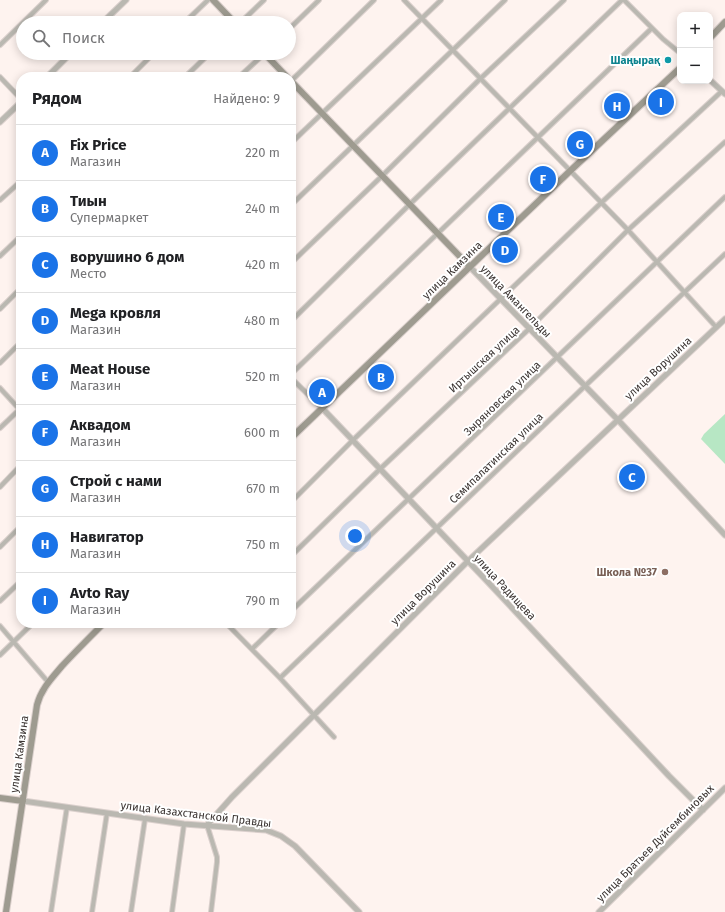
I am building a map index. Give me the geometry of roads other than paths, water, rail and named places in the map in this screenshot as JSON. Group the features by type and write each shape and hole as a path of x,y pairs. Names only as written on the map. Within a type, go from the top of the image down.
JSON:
{"main road":[{"path":"213,0 228,16"},
{"path":"713,35 725,22"},
{"path":"271,60 282,72"},
{"name":"улица Камзина","path":"296,433 677,71"},
{"name":"улица Амангельды","path":"296,86 470,267"},
{"name":"улица Камзина","path":"6,912 37,705 42,691 48,682 99,628"},
{"name":"улица Казахстанской Правды","path":"0,798 23,801"}],"street":[{"path":"30,16 46,0"},
{"path":"109,16 126,0"},
{"path":"191,16 208,0"},
{"path":"247,16 264,0"},
{"path":"296,22 319,0"},
{"path":"296,76 374,0"},
{"path":"404,0 628,230 716,327"},
{"path":"296,138 442,0"},
{"path":"296,200 505,0"},
{"path":"296,258 480,79 564,0"},
{"path":"296,316 410,204 623,0 662,39 677,51"},
{"path":"296,369 652,28"},
{"path":"0,45 16,29"},
{"path":"52,72 64,60"},
{"path":"135,72 147,60"},
{"path":"190,72 203,60"},
{"path":"244,72 257,60"},
{"path":"0,77 16,94"},
{"path":"296,497 353,440 601,203 723,93 713,83"},
{"path":"0,122 16,107"},
{"name":"Иртышская улица","path":"296,551 380,469 529,329 628,230 725,142"},
{"path":"0,200 16,186"},
{"name":"Зыряновская улица","path":"296,606 725,197"},
{"path":"0,256 16,241"},
{"name":"Семипалатинская улица","path":"280,678 725,254"},
{"name":"улица Амангельды","path":"470,267 618,420 725,535"},
{"path":"0,308 16,293"},
{"name":"улица Ворушина","path":"207,825 232,797 467,562 725,319"},
{"path":"0,363 16,347"},
{"name":"улица Радищева","path":"296,383 353,440 669,776 703,810"},
{"path":"0,388 16,405"},
{"path":"0,428 16,413"},
{"path":"0,487 16,470"},
{"path":"0,547 16,531"},
{"path":"0,601 16,586"},
{"path":"0,626 48,682"},
{"path":"0,655 28,628"},
{"path":"231,628 280,678 334,737"},
{"path":"252,649 274,628"},
{"name":"улица Братьев Дуйсембиновых","path":"599,912 725,788"},
{"name":"улица Казахстанской Правды","path":"23,801 184,824 266,830 281,836 295,846 359,912"},
{"path":"51,912 67,807"},
{"path":"92,912 107,813"},
{"path":"132,912 145,819"},
{"path":"172,912 184,824"},
{"path":"207,825 217,857 211,912"}],"place":[{"name":"Шаңырақ","path":"668,60"},
{"name":"Avto Ray","path":"661,102"},
{"name":"Навигатор","path":"617,106"},
{"name":"Строй с нами","path":"580,144"},
{"name":"Аквадом","path":"543,179"},
{"name":"Meat House","path":"501,217"},
{"name":"Mega кровля","path":"505,250"},
{"name":"Тиын","path":"381,377"},
{"name":"Fix Price","path":"322,392"},
{"name":"ворушино 6 дом","path":"632,477"},
{"name":"Школа №37","path":"665,572"}]}
